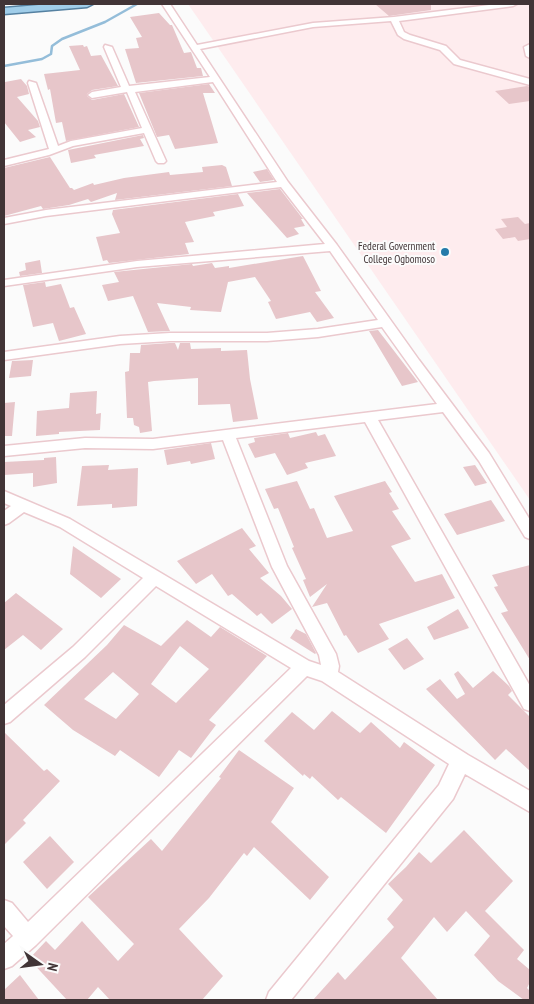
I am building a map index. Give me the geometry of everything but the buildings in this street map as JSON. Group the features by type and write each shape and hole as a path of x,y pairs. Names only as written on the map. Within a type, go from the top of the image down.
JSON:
{"main road":[{"path":"4,6 35,4"},
{"path":"4,11 87,4"}],"street":[{"path":"166,4 284,184 333,247 446,407 484,457 530,533"},
{"path":"195,48 313,25 394,19 514,4"},
{"path":"394,19 401,32 407,37 443,48 457,62 530,82"},
{"path":"530,46 528,47 530,56"},
{"path":"108,47 161,161"},
{"path":"92,95 215,79"},
{"path":"32,84 54,149"},
{"path":"4,163 46,153 71,144 148,130"},
{"path":"4,221 46,213 284,184"},
{"path":"4,283 137,264 333,247"},
{"path":"5,354 101,342 160,338 249,338 296,335 341,331 386,322"},
{"path":"4,452 85,443 153,444 446,407"},
{"path":"370,418 530,703"},
{"path":"228,435 280,567 327,654 330,666 328,675"},
{"path":"4,498 65,523 304,667 328,675 461,761 530,802"},
{"path":"4,519 23,505"},
{"path":"4,716 80,652 155,577"},
{"path":"4,958 28,937 304,667"},
{"path":"277,1000 446,792 461,761"},
{"path":"4,911 28,937"}],"shaded area":[{"name":"Federal Government College Ogbomoso","path":"188,4 530,4 530,500"}],"waterway":[{"path":"4,66 42,59 51,54 52,46 62,39 105,22 137,4"}],"place":[{"name":"Federal Government College Ogbomoso","path":"445,252"}]}
